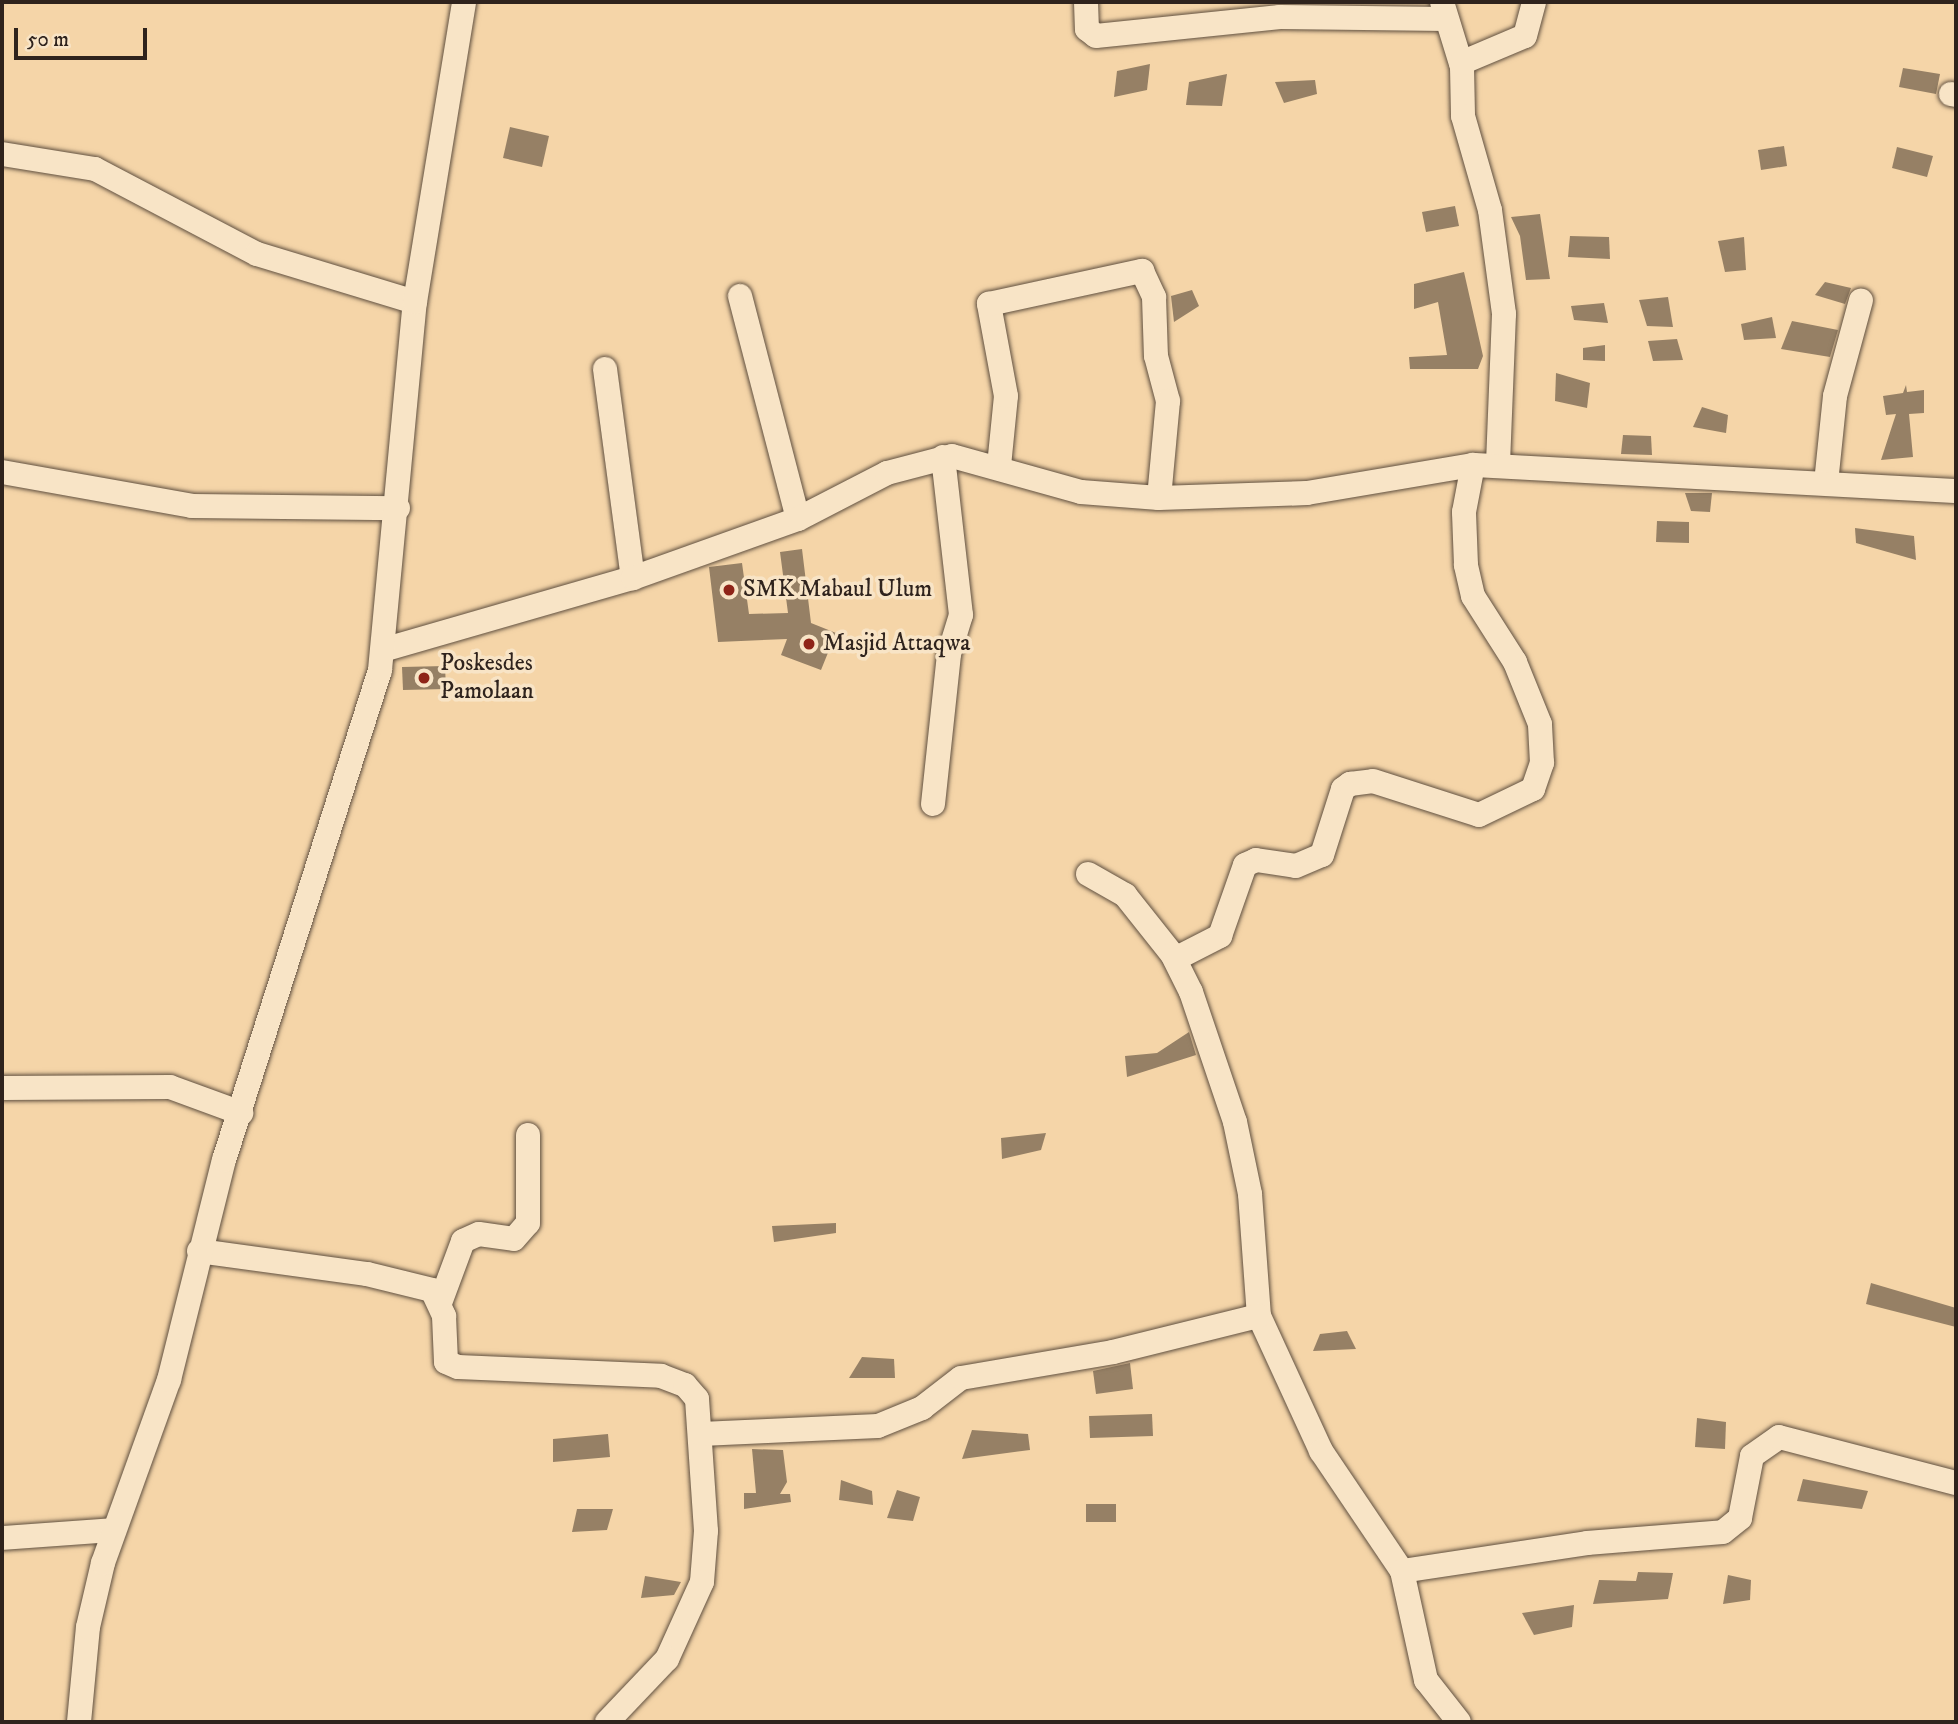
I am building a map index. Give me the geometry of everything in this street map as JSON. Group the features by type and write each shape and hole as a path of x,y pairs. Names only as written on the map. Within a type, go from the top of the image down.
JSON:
{"street":[{"path":"79,1722 88,1628 114,1530 169,1380 199,1251 383,650 415,302 464,2"},
{"path":"1086,2 1087,29 1096,36 1280,17 1444,10 1461,63 1463,116 1490,210 1504,314 1498,465"},
{"path":"1461,63 1525,36 1534,2"},
{"path":"2,154 95,169 257,254 415,302"},
{"path":"999,466 1006,397 989,304 1142,271 1154,297 1156,356 1168,401 1159,498"},
{"path":"740,296 798,519"},
{"path":"1826,483 1835,396 1861,300"},
{"path":"605,369 633,578"},
{"path":"933,804 949,654 961,615 943,457"},
{"path":"383,650 633,578 798,519 887,473 943,457 999,466 1081,492 1159,498 1307,493 1473,465 1956,491"},
{"path":"1175,959 1220,936 1245,865 1256,860 1296,866 1322,855 1343,789 1350,784 1373,781 1479,815 1504,809 1533,789 1542,763 1540,723 1515,662 1473,596 1466,565 1464,512 1473,465"},
{"path":"2,472 192,506 398,508"},
{"path":"1088,874 1125,895 1175,959 1214,1052 1235,1122 1250,1194 1259,1316 1321,1451 1402,1572 1426,1680 1459,1722"},
{"path":"2,1088 170,1087 241,1113"},
{"path":"440,1303 463,1241 479,1234 514,1239 528,1223 528,1135"},
{"path":"199,1251 411,1283 432,1290 440,1303 446,1362 514,1373 661,1376 685,1385 698,1399 701,1434 702,1582 667,1659 607,1722"},
{"path":"701,1434 878,1426 922,1408 961,1378 1113,1352 1259,1316"},
{"path":"1402,1572 1587,1543 1723,1532 1740,1518 1752,1456 1779,1437 1956,1483"},
{"path":"2,1538 114,1530"}],"building":[{"path":"1150,64 1147,90 1114,97 1117,71"},
{"path":"1903,68 1940,74 1936,94 1899,87"},
{"path":"1227,74 1222,106 1186,105 1189,82"},
{"path":"1315,80 1317,94 1284,103 1275,82"},
{"path":"510,127 549,136 542,167 503,158"},
{"path":"1784,146 1787,166 1761,170 1758,150"},
{"path":"1897,147 1933,156 1927,177 1892,168"},
{"path":"1455,206 1459,226 1426,232 1422,212"},
{"path":"1540,214 1550,279 1526,280 1520,236 1511,217"},
{"path":"1570,236 1609,237 1610,259 1568,257"},
{"path":"1744,237 1746,270 1725,272 1718,241"},
{"path":"1464,272 1483,356 1478,369 1410,369 1409,357 1447,355 1438,302 1414,309 1414,284"},
{"path":"1825,282 1851,288 1845,304 1815,295"},
{"path":"1192,290 1199,306 1174,322 1171,296"},
{"path":"1668,297 1673,327 1647,326 1639,300"},
{"path":"1604,303 1608,323 1574,320 1571,306"},
{"path":"1772,317 1776,338 1744,340 1741,324"},
{"path":"1792,321 1838,330 1830,357 1781,349"},
{"path":"1677,339 1683,360 1653,361 1648,341"},
{"path":"1605,345 1605,361 1583,360 1583,348"},
{"path":"1556,373 1590,383 1587,408 1555,401"},
{"path":"1906,385 1907,392 1924,390 1924,413 1909,414 1913,457 1881,460 1896,414 1886,415 1883,396 1903,393"},
{"path":"1702,407 1728,415 1726,433 1693,427"},
{"path":"1623,435 1651,436 1652,455 1621,454"},
{"path":"1685,493 1712,493 1710,512 1691,511"},
{"path":"1657,521 1689,522 1689,543 1656,542"},
{"path":"1855,528 1914,536 1916,560 1856,543"},
{"path":"802,549 811,623 836,633 821,670 781,655 787,639 718,642 709,567 742,563 749,614 788,613 780,552"},
{"name":"Poskesdes Pamolaan","path":"445,666 446,689 403,690 402,667"},
{"path":"1189,1032 1196,1055 1127,1077 1125,1056 1157,1053"},
{"path":"1046,1133 1041,1150 1002,1159 1001,1138"},
{"path":"836,1223 836,1233 774,1242 772,1226"},
{"path":"1871,1283 1956,1308 1956,1327 1866,1304"},
{"path":"1347,1331 1356,1349 1313,1351 1320,1334"},
{"path":"862,1357 894,1359 895,1378 849,1378"},
{"path":"1130,1363 1133,1389 1096,1394 1093,1371"},
{"path":"1152,1414 1153,1436 1090,1438 1089,1416"},
{"path":"1697,1418 1726,1422 1725,1449 1695,1447"},
{"path":"972,1430 1028,1434 1030,1450 962,1459"},
{"path":"608,1434 610,1457 553,1462 553,1439"},
{"path":"752,1449 783,1450 787,1482 780,1494 790,1494 791,1502 744,1509 744,1493 756,1493"},
{"path":"1803,1479 1868,1491 1862,1509 1797,1501"},
{"path":"841,1480 872,1491 873,1505 839,1500"},
{"path":"897,1490 920,1497 913,1521 887,1518"},
{"path":"1086,1504 1116,1504 1116,1522 1086,1522"},
{"path":"577,1509 613,1509 607,1530 572,1532"},
{"path":"1638,1572 1673,1573 1668,1599 1593,1604 1599,1580 1636,1581"},
{"path":"1728,1575 1751,1580 1750,1600 1723,1604"},
{"path":"645,1576 681,1582 674,1595 641,1598"},
{"path":"1574,1605 1572,1627 1534,1635 1522,1613"}],"place":[{"name":"SMK Mabaul Ulum","path":"729,590"},
{"name":"Masjid Attaqwa","path":"809,644"},
{"name":"Poskesdes Pamolaan","path":"424,678"}]}
